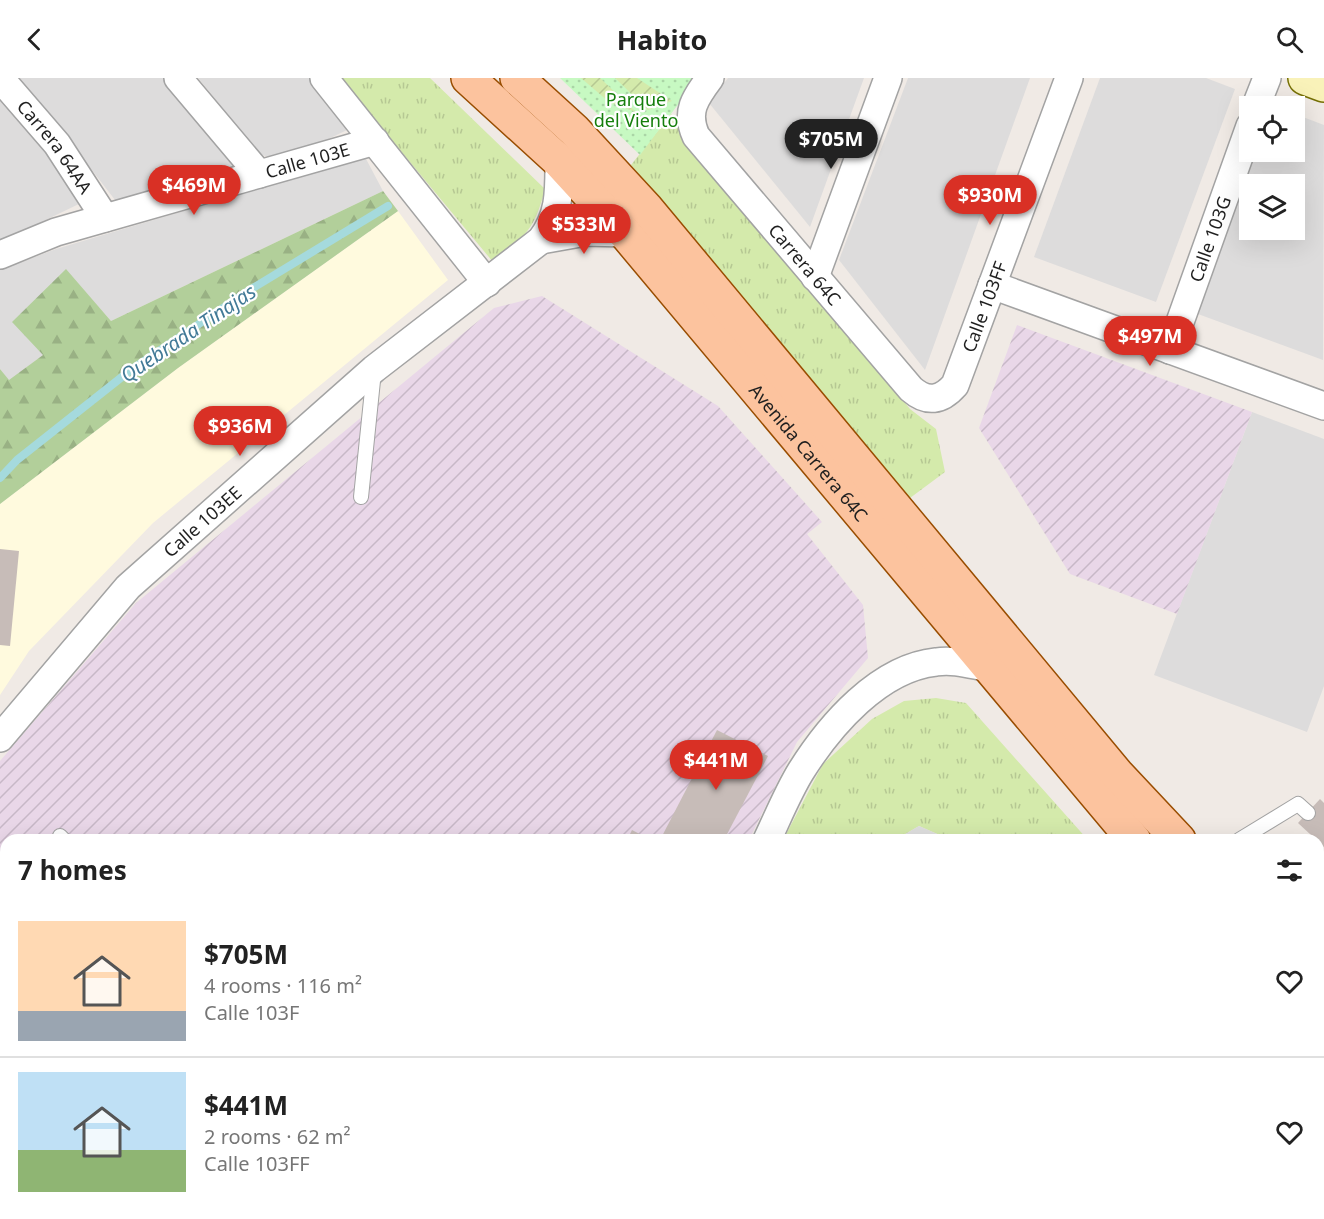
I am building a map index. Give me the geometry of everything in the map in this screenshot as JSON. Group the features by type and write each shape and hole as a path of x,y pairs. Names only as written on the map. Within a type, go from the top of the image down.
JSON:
{"main road":[{"name":"Avenida Carrera 64C","path":"468,78 559,161 625,234 1129,834"},
{"name":"Avenida Carrera 64C","path":"517,78 574,130 647,209 1118,774 1173,834"},
{"path":"1305,78 1324,85"}],"street":[{"name":"Carrera 64AA","path":"0,78 57,144 105,218"},
{"path":"178,78 259,174"},
{"path":"324,78 487,283"},
{"name":"Carrera 64C","path":"710,78 690,110 690,123 696,136 911,389 921,398 942,397"},
{"path":"815,277 888,78"},
{"name":"Calle 103FF","path":"942,397 955,385 1069,78"},
{"path":"1260,96 1267,78"},
{"name":"Calle 103E","path":"0,255 56,232 375,141"},
{"name":"Calle 103G","path":"1170,350 1239,157"},
{"name":"Calle 103EE","path":"0,738 128,587 374,369 541,240 555,218 558,204 559,161"},
{"name":"Calle 103EE","path":"541,240 586,232 625,234"},
{"path":"992,285 1324,406"},
{"path":"769,834 801,772 825,736 868,693 919,665 957,661 990,668"}],"lane":[{"path":"361,497 374,369"},
{"path":"1249,834 1298,804 1308,813"}],"shaded area":[{"path":"13,78 164,78 236,170 119,205 49,115"},
{"path":"198,78 309,78 349,129 285,160 261,155"},
{"path":"728,78 864,78 810,227 709,103"},
{"path":"908,78 1030,78 925,370 839,260"},
{"path":"1100,78 1206,78 1235,89 1156,302 1034,257"},
{"path":"0,97 20,115 81,203 0,242"},
{"path":"1305,118 1324,125 1323,360 1198,314 1239,199 1239,240 1305,240 1305,174 1248,174 1252,162 1305,162"},
{"path":"365,157 383,191 111,321 66,270 43,355 9,381 0,369 0,270 56,249"},
{"path":"398,211 448,280 153,523 29,651 0,695 0,504 178,368"},
{"path":"542,296 718,406 822,522 807,534 863,605 868,658 797,742 752,834 0,834 0,761 136,603 494,308"},
{"path":"1017,325 1252,412 1177,614 1070,574 979,428"},
{"path":"1252,412 1324,439 1324,686 1307,732 1154,675"},
{"path":"919,826 937,834 905,834"}],"green space":[{"path":"340,78 430,78 545,189 537,214 527,231 493,262"},
{"name":"Parque del Viento","path":"560,78 698,78 640,155"},
{"path":"581,78 600,78 636,112 609,102"},
{"path":"615,78 637,78 672,101 648,110"},
{"path":"671,114 910,409 936,429 945,472 910,498 631,165"},
{"path":"383,191 398,211 178,368 0,504 0,369 9,380 43,355 12,322 66,269 111,321"},
{"path":"936,698 966,703 1083,834 937,834 919,826 905,834 786,834 823,764 872,719 904,701"}],"building":[{"path":"0,549 19,551 10,646 0,645"},
{"path":"717,730 768,756 727,834 663,834"},
{"path":"1320,799 1324,803 1324,834 1310,834 1298,823"}],"waterway":[{"name":"Quebrada Tinajas","path":"0,478 17,460 132,369 248,291 388,206"}]}
